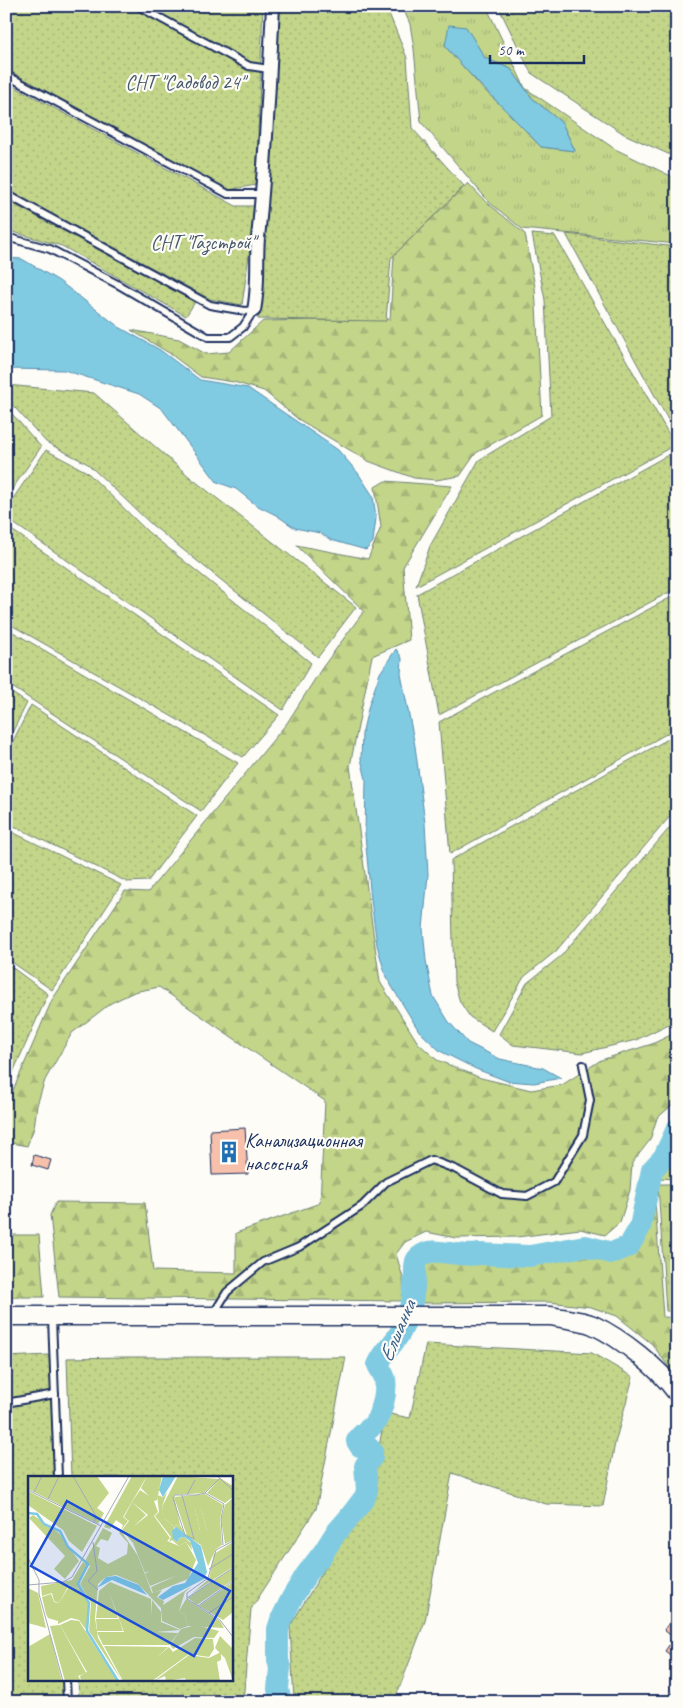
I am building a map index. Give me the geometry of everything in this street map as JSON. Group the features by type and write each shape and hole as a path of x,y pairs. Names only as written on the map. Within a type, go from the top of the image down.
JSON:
{"main road":[{"path":"6,1316 551,1316 592,1325 627,1346 669,1383 677,1393"}],"street":[{"path":"254,310 257,296 258,241 263,194 273,6"},
{"path":"674,1702 677,1698"}],"lane":[{"path":"138,6 249,66 269,69"},
{"path":"6,75 228,194 263,194"},
{"path":"6,194 210,305 245,311 254,310"},
{"path":"6,238 50,249 117,284 208,337 230,336 243,327 254,310"},
{"path":"212,1316 227,1292 263,1262 300,1246 362,1206 386,1182 431,1160 455,1169 502,1194 527,1196 554,1182 583,1135 590,1100 584,1065"},
{"path":"52,1316 58,1476"},
{"path":"6,1403 55,1394"},
{"path":"66,1680 66,1702"}],"green space":[{"name":"СНТ \"Садовод 24\"","path":"6,6 263,6 256,185 228,190 6,69"},
{"path":"278,6 386,6 407,58 412,128 464,186 391,258 386,321 258,319"},
{"path":"402,6 486,6 525,88 615,149 677,179 677,244 522,229 489,202 421,122 410,24","holes":["465,27 485,58 511,69 532,98 562,123 575,151 541,147 483,89 445,46"]},
{"path":"498,6 669,6 677,29 677,158 624,134 531,73"},
{"name":"СНТ \"Газстрой\"","path":"6,82 236,206 256,206 242,305 210,299 6,189"},
{"path":"468,183 484,200 525,234 535,287 542,415 476,453 460,476 436,480 414,478 368,461 298,419 264,391 234,382 201,377 169,353 131,330 179,339 206,354 229,352 263,321 390,319 394,255"},
{"path":"6,200 195,302 186,316 62,246 6,230"},
{"path":"532,234 555,236 675,445 416,586 430,546 479,460 551,416 545,300"},
{"path":"566,234 677,247 677,436"},
{"path":"6,385 94,393 191,478 356,607 318,657 152,525 88,464 46,442 6,398"},
{"path":"6,407 41,447 6,498"},
{"path":"46,450 87,472 148,532 311,663 283,710 6,518 6,509"},
{"path":"677,450 677,588 439,715 417,594"},
{"path":"385,481 452,486 403,567 409,640 372,656 350,766 380,982 418,1043 437,1060 481,1078 531,1090 562,1085 601,1060 652,1044 677,1032 677,1101 657,1118 650,1140 632,1163 630,1190 620,1222 605,1235 580,1229 517,1237 456,1238 426,1232 405,1242 396,1254 403,1278 404,1301 59,1297 50,1215 56,1202 145,1203 153,1271 236,1273 236,1233 320,1203 325,1101 159,987 134,992 111,1003 72,1033 45,1080 37,1105 34,1128 27,1146 6,1142 6,1116 11,1095 52,1000 125,891 148,892 287,723 322,668 364,611 296,545 368,559 381,527 375,487"},
{"path":"6,526 279,715 243,757 6,622"},
{"path":"677,594 677,728 450,854 439,722"},
{"path":"6,628 238,763 201,811 6,683"},
{"path":"6,689 27,703 6,745"},
{"path":"31,705 197,816 148,881 127,882 6,822 6,755"},
{"path":"677,734 677,808 556,951 524,977 492,1031 470,1017 460,1002 454,982 451,860"},
{"path":"677,819 677,1020 636,1040 582,1053 513,1045 499,1034 527,983 561,956"},
{"path":"6,829 121,885 52,990 6,958"},
{"path":"6,963 48,994 6,1088"},
{"path":"677,1125 677,1179 656,1178 644,1173"},
{"path":"646,1180 654,1186 663,1317 677,1318 677,1378 652,1344 617,1316 591,1307 549,1302 421,1303 418,1276 411,1254 421,1245 457,1251 515,1251 579,1242 599,1249 620,1245 636,1218"},
{"path":"658,1184 677,1184 677,1311 666,1311"},
{"path":"6,1235 39,1235 44,1297 6,1297"},
{"path":"426,1344 592,1353 633,1377 615,1443 603,1506 546,1504 452,1473 425,1621 394,1702 294,1702 290,1626 371,1492 385,1413 410,1418"},
{"path":"49,1355 55,1476 28,1476 28,1680 64,1680 65,1702 6,1702 6,1357"},
{"path":"346,1357 316,1509 251,1609 243,1702 79,1702 78,1680 232,1680 232,1476 71,1476 67,1358"}],"water":[{"path":"449,25 466,27 485,58 511,69 532,98 562,123 575,151 541,147 445,46"},
{"path":"6,258 22,259 59,281 119,327 160,350 200,380 248,388 338,450 358,473 373,496 376,518 373,542 366,550 331,540 320,533 295,528 276,515 256,505 236,489 217,482 162,409 139,394 64,370 6,369"},
{"path":"396,649 402,658 401,674 415,746 425,823 428,874 423,929 426,961 433,996 449,1022 468,1043 500,1059 543,1068 561,1078 534,1083 507,1081 476,1069 440,1051 419,1031 386,977 377,945 371,900 365,835 366,779 361,759 362,734 369,705 380,673"}],"building":[{"name":"Канализационная насосная","path":"245,1128 248,1174 212,1175 210,1130"},
{"path":"34,1155 51,1160 48,1170 32,1165"},
{"path":"677,1611 677,1660 665,1651 674,1638 664,1630"}],"waterway":[{"name":"Елшанка","path":"281,1702 278,1689 280,1668 278,1660 278,1629 292,1598 306,1575 335,1534 365,1497 367,1490 365,1466 372,1457 372,1451 368,1447 360,1446 357,1441 373,1425 381,1409 385,1385 384,1377 378,1365 400,1333 405,1322 412,1301 417,1259 431,1252 465,1255 530,1256 585,1246 612,1253 629,1246 640,1227 652,1170 664,1157 677,1129"}],"place":[{"name":"Канализационная насосная","path":"229,1152"}]}
